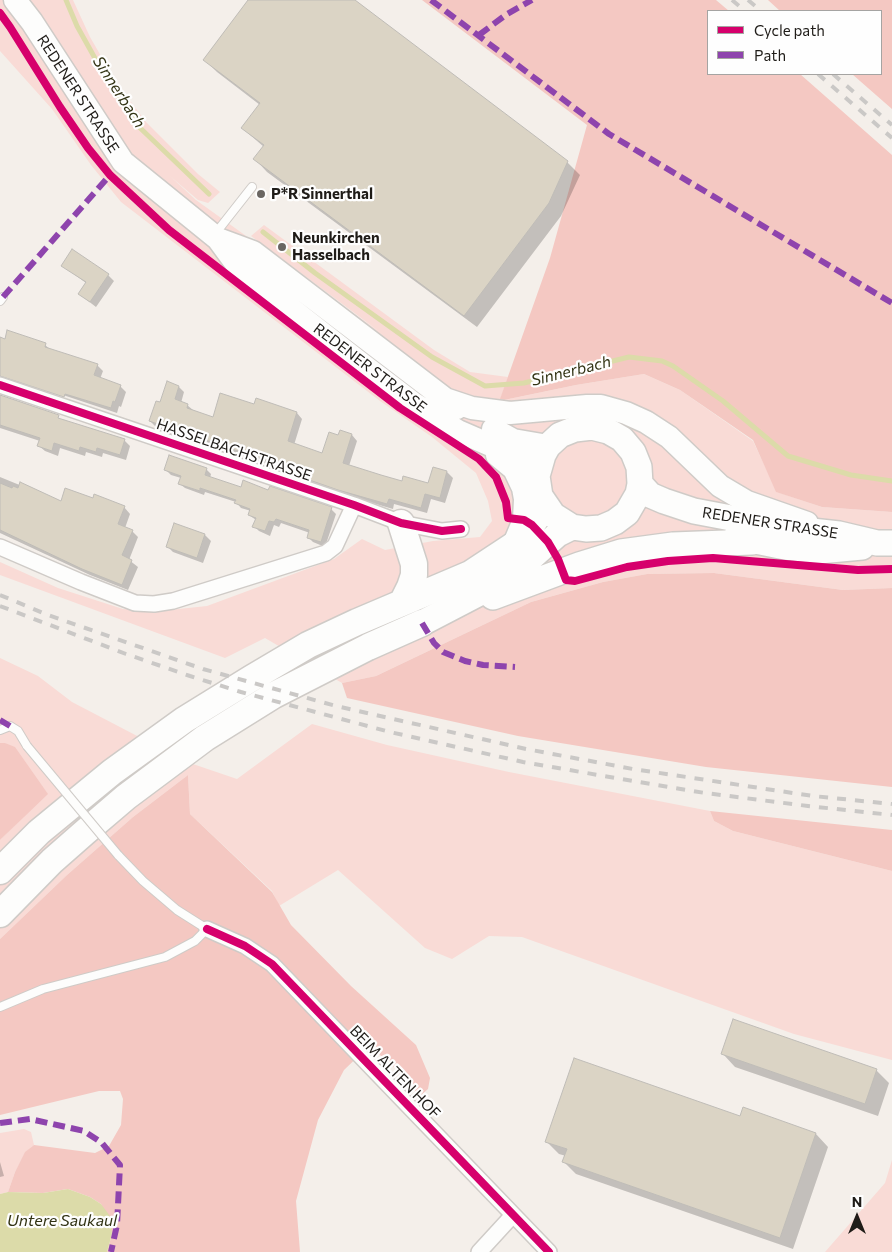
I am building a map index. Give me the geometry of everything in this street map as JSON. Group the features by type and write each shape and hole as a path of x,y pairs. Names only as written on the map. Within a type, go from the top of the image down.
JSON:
{"highway":[{"path":"401,523 414,564 414,574 402,603"},
{"path":"0,872 39,832 97,784 184,720 308,645 448,584 482,567 514,545"},
{"path":"414,564 432,579 448,584"},
{"path":"0,914 46,867 85,832 126,797 205,738 283,690 368,647 422,623"}],"main road":[{"name":"REDENER STRASSE","path":"15,0 32,22 123,162 216,238 240,269 413,402 458,431 518,457 529,465 539,486"},
{"name":"REDENER STRASSE","path":"216,238 253,252 445,399 474,419 513,440 548,446"},
{"path":"445,399 472,408 510,413 601,406 626,413 646,422 669,437 720,486 746,502 839,534"},
{"path":"514,545 526,534 537,518 539,486 542,455 548,446 560,436 576,429 592,427 608,431 622,439 633,452 639,467 640,484 635,499 627,513 615,522 601,528 586,530 572,527 553,515 539,486"},
{"path":"458,431 505,460 514,469 519,478 523,488 525,510 524,520 514,545"},
{"name":"REDENER STRASSE","path":"640,484 650,495 694,511 784,528 839,534 885,543"},
{"name":"REDENER STRASSE","path":"627,513 658,514 752,542 819,551 844,550 885,543"},
{"path":"422,623 494,585 524,564 558,534 572,527"},
{"path":"422,623 579,565 620,552 673,545 752,542"}],"street":[{"name":"HASSELBACHSTRASSE","path":"0,385 354,505 401,523 442,531 461,530"},
{"path":"0,547 135,603 154,604 173,601 326,553 336,546 354,505"},
{"name":"BEIM ALTEN HOF","path":"207,929 245,946 272,964 549,1252"},
{"path":"479,1252 514,1215"}],"lane":[{"path":"216,238 252,187"},
{"name":"BEIM ALTEN HOF","path":"0,730 10,726 18,731 27,746 118,855 176,910 207,929"},
{"path":"0,1006 43,989 165,957 195,941 207,929"}],"shaded area":[{"path":"0,0 73,0 90,37 116,82 146,122 198,174 220,192 208,203 198,200 170,176 196,200 384,335 251,236 264,225 434,350 470,372 508,377 501,398 504,400 576,385 644,374 680,390 753,441 777,492 822,507 892,512 892,588 843,590 714,573 647,574 603,582 531,602 376,676 342,683 265,638 225,658 0,575 0,562 58,588 123,609 169,610 207,606 334,559 362,539 385,550 433,541 480,537 492,521 488,501 476,473 432,437 380,401 121,202 91,165 52,109 0,51"},
{"path":"422,0 716,0 728,10 707,10 707,75 801,75 892,155 892,512 822,507 776,492 753,440 680,390 644,374 576,385 504,400 500,399 550,258 587,125"},
{"path":"768,0 892,0 892,109 853,75 882,75 882,10 779,10"},
{"path":"714,573 843,590 892,588 892,787 706,767 518,736 347,698 342,683 376,676 531,602 603,582 647,574"},
{"path":"0,658 38,676 72,702 187,762 237,779 312,724 387,745 509,772 710,811 714,821 733,831 892,871 892,1060 794,1034 522,937 489,936 452,959 425,948 338,870 279,906 272,891 190,814 188,775 133,817 67,875 0,939 0,840 47,793 5,743 0,743"},
{"path":"0,743 15,747 48,794 0,840"},
{"path":"188,775 190,814 272,892 291,925 351,986 416,1045 430,1078 428,1089 420,1096 391,1064 369,1046 344,1070 318,1120 296,1201 300,1252 107,1252 112,1234 101,1204 90,1197 68,1189 43,1193 8,1192 25,1152 34,1145 95,1153 109,1146 121,1125 123,1099 120,1091 99,1091 0,1115 0,939 67,875 133,817"},
{"path":"710,811 892,830 892,871 733,831 714,821"},
{"path":"24,1129 31,1132 34,1145 25,1153 15,1172 8,1192 0,1194 0,1133"},
{"path":"892,1160 892,1252 825,1252 885,1183"}],"water":[{"name":"Untere Saukaul","path":"68,1189 90,1197 101,1204 110,1216 112,1234 107,1252 0,1252 0,1194 8,1192 43,1193"}],"building":[{"path":"248,0 355,0 568,161 549,203 464,316 253,159 264,145 241,128 260,103 203,60"},
{"path":"72,249 109,274 90,302 78,294 86,282 61,266"},
{"path":"7,330 46,343 45,347 98,364 94,375 121,385 111,408 65,394 64,397 0,376 0,337 5,339"},
{"path":"167,381 179,386 175,399 188,404 187,408 213,417 220,393 254,404 256,398 297,412 288,441 322,453 329,432 338,435 340,430 352,434 343,463 402,481 403,476 428,483 433,467 447,471 440,498 425,494 421,508 389,499 387,504 338,490 275,468 277,464 149,421 156,401 160,402"},
{"path":"0,395 59,415 58,418 125,439 120,455 97,448 96,452 80,447 79,451 54,443 52,451 37,446 40,438 0,425"},
{"path":"169,455 207,468 205,475 241,487 243,480 268,490 270,486 332,507 321,542 307,538 309,530 276,519 274,522 269,521 265,531 252,527 256,518 248,515 250,509 234,503 236,500 200,488 200,491 178,484 181,476 164,470"},
{"path":"20,482 61,501 65,488 93,498 94,494 125,506 118,524 133,530 122,555 132,560 122,585 82,569 0,530 0,483 12,488 13,486 18,488"},
{"path":"174,523 205,534 197,558 166,547"},
{"path":"733,1019 877,1069 865,1104 721,1054"},
{"path":"574,1058 740,1116 743,1107 816,1133 780,1238 562,1162 567,1149 545,1142"}],"waterway":[{"name":"Sinnerbach","path":"66,0 77,26 106,78 136,124 209,194"},
{"name":"Sinnerbach","path":"263,232 315,273 432,357 485,386 524,383 629,357 662,361 673,366 723,401 788,456 851,475 892,481"}],"railway":[{"path":"732,0 744,10"},
{"path":"748,0 760,10"},
{"path":"819,75 892,138"},
{"path":"834,75 892,125"},
{"path":"0,595 48,615 203,669 336,706 526,749 633,769 813,796 892,804"},
{"path":"0,606 190,676 241,692 390,732 523,762 705,793 892,815"}],"marked path":[{"path":"431,0 609,134 892,303"},
{"path":"479,35 507,14 532,0"},
{"path":"3,297 110,175"},
{"path":"422,623 434,643 443,652 465,661 483,665 515,667"},
{"path":"0,720 10,726"},
{"path":"0,1123 30,1119 84,1131 102,1143 120,1165 117,1225 111,1252"}],"cycle path":[{"path":"0,13 60,107 88,148 110,175 169,230 400,408 479,459 496,477 506,502 508,518 524,520 532,525 548,542 558,559 566,580 575,581 627,567 668,561 713,558 858,570 892,569"},
{"path":"0,385 354,505 401,523 442,531 461,529"},
{"path":"207,929 245,946 272,964 549,1252"}],"place":[{"name":"P*R Sinnerthal","path":"261,194"},
{"name":"Neunkirchen Hasselbach","path":"282,247"}]}
